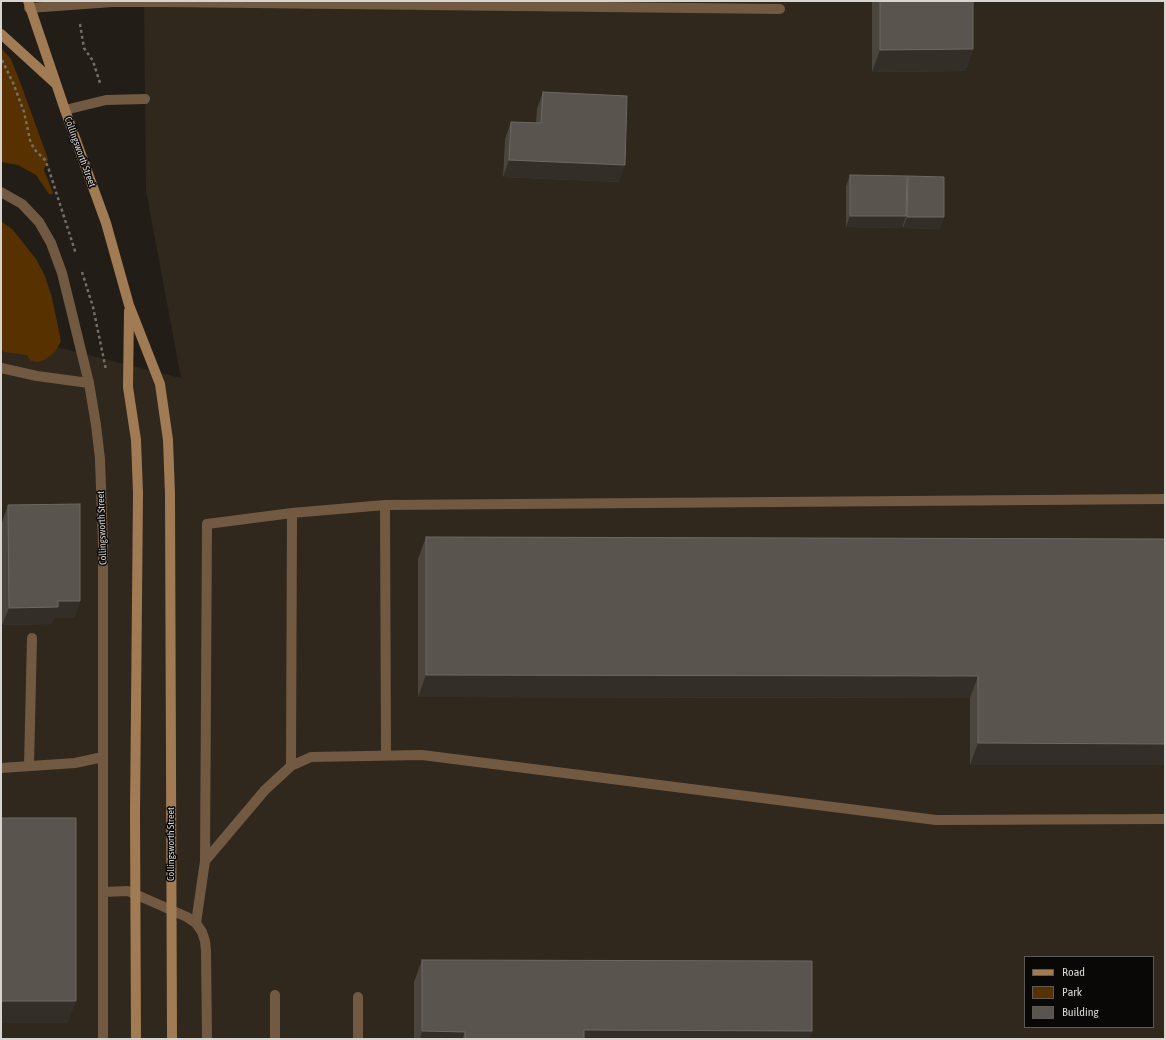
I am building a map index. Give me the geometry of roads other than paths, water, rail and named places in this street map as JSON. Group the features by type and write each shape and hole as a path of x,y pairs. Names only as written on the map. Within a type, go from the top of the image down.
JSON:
{"main road":[{"name":"Collingsworth Street","path":"28,4 106,223 129,305 160,384 168,440 170,494 172,1039"},
{"path":"1,34 56,84"},
{"name":"Collingsworth Street","path":"129,305 128,387 136,440 138,493 135,805 136,1039"}],"street":[{"path":"28,4 171,2 780,9"},
{"path":"65,110 106,100 145,100"},
{"name":"Collingsworth Street","path":"1,192 22,204 39,222 51,243 62,273 89,383 96,425 100,460 103,544 103,1039"},
{"path":"1,368 37,376 89,383"},
{"path":"196,923 205,861 207,524 385,505 1165,499"},
{"path":"385,505 386,755"},
{"path":"291,766 292,514"},
{"path":"28,766 32,638"},
{"path":"205,861 265,790 291,766 311,757 422,755 936,820 1165,819"},
{"path":"1,768 76,763 103,757"},
{"path":"104,892 128,891 187,917 196,923 202,932 206,951 207,1039"},
{"path":"275,995 275,1039"},
{"path":"358,997 358,1039"}]}
